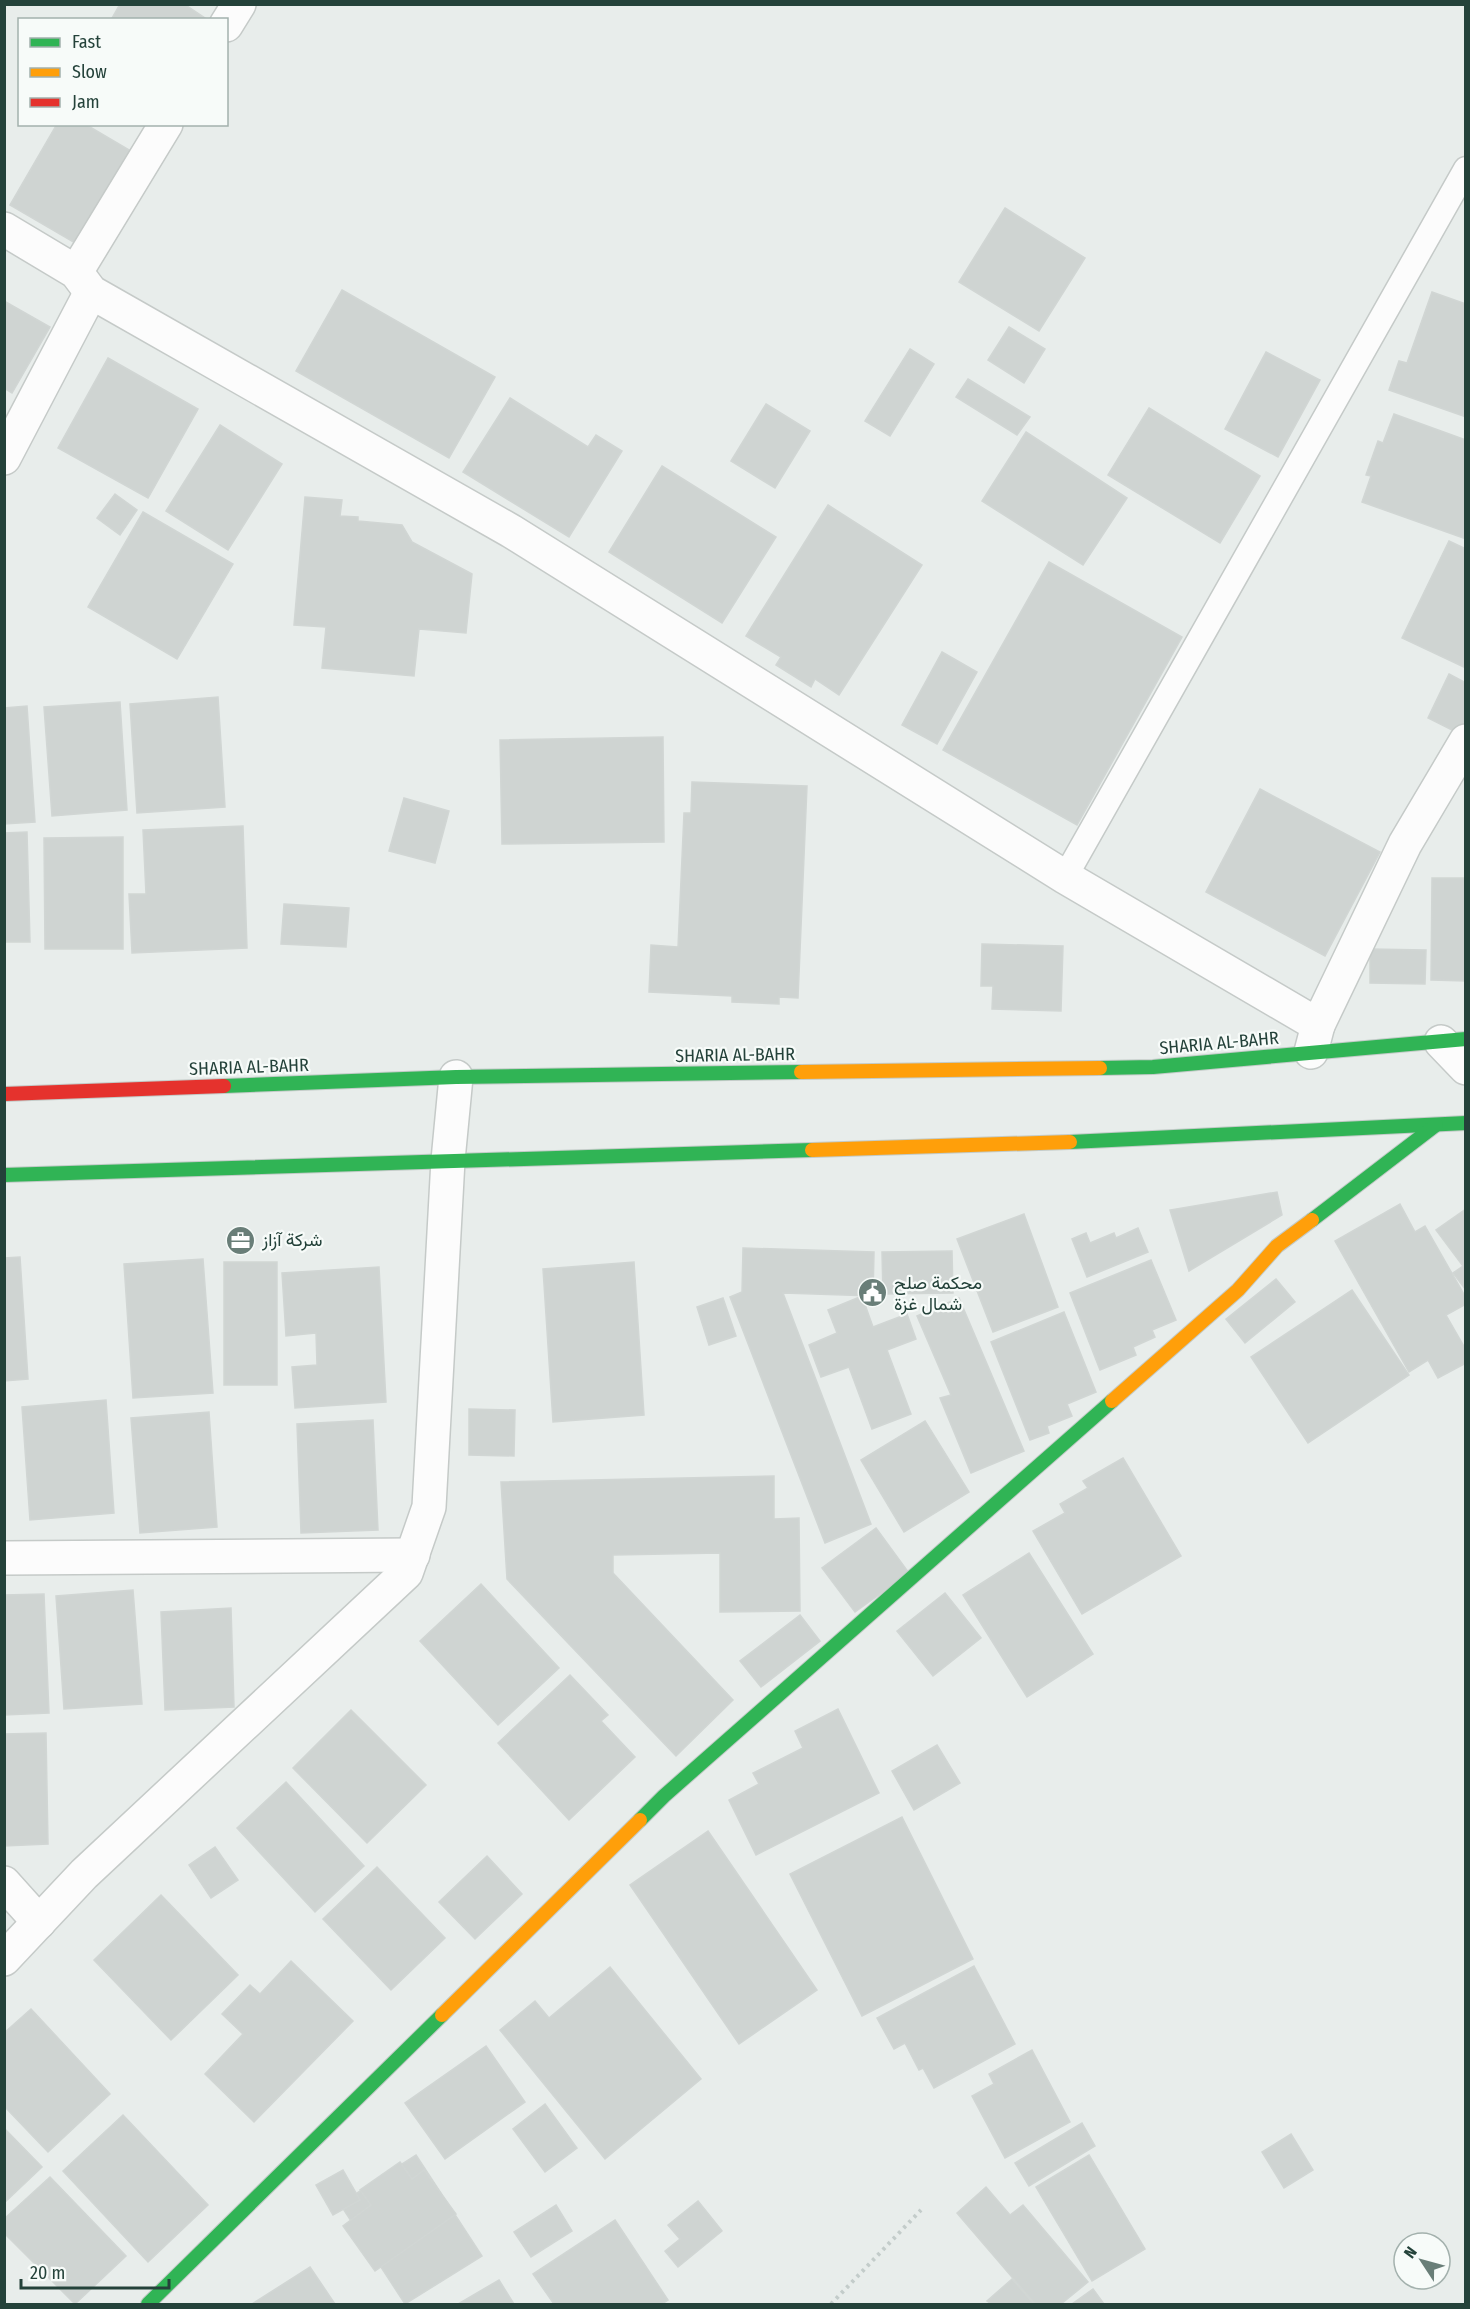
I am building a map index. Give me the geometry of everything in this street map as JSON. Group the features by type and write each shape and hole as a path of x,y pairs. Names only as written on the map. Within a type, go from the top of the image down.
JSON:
{"main road":[{"name":"SHARIA AL-BAHR","path":"4,1094 456,1077 1153,1067 1314,1039 1453,1040"},
{"path":"4,1175 1143,1140 1466,1123"},
{"path":"148,2304 664,1796 1230,1298 1277,1246 1436,1125"}],"street":[{"path":"228,23 239,4"},
{"path":"4,458 83,282 165,126"},
{"path":"4,229 83,282 511,531 1065,877 1314,1039 1405,844 1466,741"},
{"path":"1453,1040 1466,1068"},
{"path":"4,1959 91,1868 406,1574 429,1507 448,1160 456,1077"},
{"path":"4,1558 413,1555"},
{"path":"4,1883 39,1922"}],"lane":[{"path":"1065,877 1466,169"}],"path":[{"path":"831,2304 921,2210"}],"building":[{"path":"120,4 184,4 205,18 112,18"},
{"path":"56,126 88,126 136,154 82,247 10,205"},
{"path":"1005,208 1085,258 1039,331 959,282"},
{"path":"342,290 495,377 449,458 296,371"},
{"path":"1432,292 1466,304 1466,417 1389,390 1399,361 1407,363"},
{"path":"4,301 50,327 12,393 4,388"},
{"path":"1009,327 1045,349 1024,383 988,360"},
{"path":"910,349 934,364 890,436 865,421"},
{"path":"1266,352 1320,380 1278,457 1225,429"},
{"path":"108,358 198,409 148,498 58,448"},
{"path":"968,379 1030,417 1017,435 956,397"},
{"path":"510,398 588,447 596,435 622,451 569,537 463,472"},
{"path":"766,404 810,431 775,488 731,461"},
{"path":"1149,408 1260,476 1220,543 1108,475"},
{"path":"1394,414 1466,440 1466,539 1362,502 1371,476 1366,475 1378,441 1383,443"},
{"path":"220,425 282,464 228,550 166,511"},
{"path":"1026,432 1127,498 1083,565 982,501"},
{"path":"662,466 776,537 722,623 609,552"},
{"path":"115,494 137,510 120,535 97,518"},
{"path":"305,497 342,500 340,516 358,517 358,521 402,525 412,542 472,574 466,633 419,629 414,676 322,668 326,627 294,625"},
{"path":"828,505 922,565 839,695 815,679 811,687 776,665 781,657 746,636"},
{"path":"143,512 233,564 177,659 88,607"},
{"path":"1449,541 1466,549 1466,668 1402,638"},
{"path":"1049,562 1182,637 1077,825 943,750"},
{"path":"942,652 977,672 937,744 902,725"},
{"path":"1449,674 1466,683 1466,719 1458,733 1428,718"},
{"path":"218,697 225,807 137,813 130,704"},
{"path":"120,702 127,810 52,816 44,707"},
{"path":"27,706 35,822 4,824 4,708"},
{"path":"663,737 664,842 502,844 500,740"},
{"path":"692,782 807,786 798,998 779,997 779,1004 732,1002 732,996 649,992 651,945 678,947 684,813 691,813"},
{"path":"1260,789 1380,852 1325,956 1206,892"},
{"path":"404,798 449,811 435,863 389,851"},
{"path":"243,826 247,948 132,953 129,894 146,894 143,830"},
{"path":"27,832 30,942 4,942 4,833"},
{"path":"123,837 123,949 45,949 44,838"},
{"path":"1432,878 1466,878 1466,981 1431,980"},
{"path":"284,904 349,908 346,947 281,944"},
{"path":"982,944 1063,946 1061,1011 992,1009 993,986 981,986"},
{"path":"1370,949 1426,950 1425,984 1370,983"},
{"path":"1277,1192 1282,1215 1189,1271 1170,1210"},
{"path":"1400,1204 1415,1232 1425,1226 1466,1298 1466,1304 1446,1315 1466,1350 1466,1363 1438,1378 1428,1360 1409,1372 1335,1241"},
{"path":"1466,1209 1466,1290 1453,1273 1463,1266 1436,1230"},
{"path":"1024,1214 1058,1307 993,1332 957,1239"},
{"path":"1138,1228 1148,1252 1087,1277 1072,1239 1086,1233 1090,1243 1114,1233 1116,1238"},
{"path":"743,1248 874,1252 873,1296 783,1293 871,1524 825,1543 730,1297 742,1292"},
{"path":"952,1251 953,1293 883,1294 882,1252"},
{"path":"20,1257 28,1379 4,1381 4,1258"},
{"path":"203,1259 213,1393 133,1398 124,1264"},
{"path":"1151,1260 1176,1320 1152,1330 1155,1337 1133,1347 1136,1355 1100,1370 1070,1293"},
{"path":"224,1262 277,1262 277,1385 224,1385"},
{"path":"634,1262 644,1415 553,1422 543,1269"},
{"path":"379,1267 386,1402 295,1408 292,1367 317,1365 316,1333 286,1336 282,1273"},
{"path":"1276,1279 1295,1302 1245,1343 1226,1319"},
{"path":"1352,1290 1409,1375 1308,1443 1251,1357"},
{"path":"862,1296 873,1327 907,1314 916,1339 887,1350 911,1414 872,1429 849,1367 821,1377 809,1345 837,1333 828,1310"},
{"path":"723,1298 736,1336 709,1345 697,1307"},
{"path":"959,1298 1024,1451 971,1473 940,1398 951,1395 917,1316"},
{"path":"1064,1312 1096,1392 1067,1404 1072,1416 1047,1426 1049,1433 1030,1440 991,1342"},
{"path":"106,1400 114,1513 30,1520 22,1407"},
{"path":"469,1409 515,1410 514,1456 469,1455"},
{"path":"209,1412 217,1527 140,1533 131,1418"},
{"path":"373,1420 378,1530 301,1533 297,1424"},
{"path":"925,1421 969,1492 904,1532 861,1460"},
{"path":"1123,1458 1181,1556 1082,1614 1033,1531 1065,1513 1060,1504 1088,1488 1083,1481"},
{"path":"774,1476 774,1519 799,1518 800,1611 720,1612 720,1553 613,1555 613,1573 733,1700 676,1756 507,1579 501,1482"},
{"path":"876,1528 909,1573 855,1612 822,1568"},
{"path":"1029,1553 1093,1654 1027,1697 963,1595"},
{"path":"481,1584 559,1668 498,1725 420,1641"},
{"path":"133,1590 142,1704 64,1709 56,1596"},
{"path":"945,1593 981,1638 933,1676 897,1631"},
{"path":"44,1594 49,1713 4,1715 4,1595"},
{"path":"231,1608 234,1707 165,1710 161,1612"},
{"path":"800,1615 820,1641 761,1687 740,1661"},
{"path":"570,1675 608,1715 601,1721 635,1757 569,1820 498,1743"},
{"path":"838,1709 879,1793 756,1855 729,1800 759,1784 753,1773 803,1748 795,1731"},
{"path":"351,1710 426,1785 367,1843 293,1768"},
{"path":"46,1733 48,1844 4,1846 4,1734"},
{"path":"937,1745 960,1783 914,1810 892,1771"},
{"path":"286,1782 364,1866 315,1912 237,1828"},
{"path":"902,1817 973,1959 862,2016 790,1874"},
{"path":"708,1831 817,1990 739,2044 630,1885"},
{"path":"215,1847 238,1880 211,1898 189,1865"},
{"path":"487,1856 522,1894 475,1939 439,1902"},
{"path":"377,1867 445,1938 391,1990 323,1919"},
{"path":"161,1895 238,1975 171,2040 94,1960"},
{"path":"291,1961 353,2021 254,2122 205,2074 243,2034 222,2014 250,1985 260,1994"},
{"path":"974,1966 1015,2044 934,2088 923,2068 919,2070 905,2043 894,2049 877,2018"},
{"path":"610,1967 701,2079 605,2159 500,2030 535,2001 549,2018"},
{"path":"31,2009 110,2094 48,2152 4,2106 4,2033"},
{"path":"486,2046 525,2102 445,2159 405,2103"},
{"path":"1032,2050 1070,2122 1005,2158 972,2096 994,2084 989,2074"},
{"path":"545,2104 577,2148 545,2172 513,2129"},
{"path":"123,2115 208,2205 148,2262 63,2171"},
{"path":"1082,2123 1095,2146 1029,2186 1015,2163"},
{"path":"4,2128 42,2167 4,2203"},
{"path":"1291,2134 1313,2170 1284,2188 1262,2152"},
{"path":"416,2155 482,2256 405,2304 340,2204"},
{"path":"1089,2155 1145,2249 1092,2281 1036,2187"},
{"path":"400,2162 412,2179 424,2170 456,2214 375,2271 343,2226 371,2205 360,2190"},
{"path":"343,2170 360,2200 333,2215 316,2185"},
{"path":"50,2177 126,2256 75,2304 4,2233 4,2219"},
{"path":"986,2187 1010,2215 1023,2205 1088,2282 1061,2304 1035,2304 957,2213"},
{"path":"698,2201 722,2231 678,2267 665,2251 680,2239 668,2225"},
{"path":"556,2205 572,2231 531,2257 514,2232"},
{"path":"615,2220 668,2300 662,2304 554,2304 533,2274"},
{"path":"310,2267 335,2304 252,2304"},
{"path":"1012,2279 1034,2304 991,2304 987,2301"},
{"path":"499,2280 514,2304 458,2304"},
{"path":"1093,2289 1104,2304 1072,2304"}],"traffic: fast":[{"path":"1100,1068 1153,1067 1466,1039"},
{"path":"224,1086 456,1077 801,1072"},
{"path":"1070,1142 1466,1123"},
{"path":"1312,1220 1436,1125"},
{"path":"4,1175 812,1150"},
{"path":"640,1820 664,1796 1112,1401"},
{"path":"148,2304 442,2015"}],"traffic: slow":[{"path":"801,1072 1100,1068"},
{"path":"812,1150 1070,1142"},
{"path":"1112,1401 1238,1290 1277,1246 1312,1220"},
{"path":"442,2015 640,1820"}],"traffic: jam":[{"path":"4,1094 224,1086"}],"place":[{"name":"شركة آزاز","path":"241,1240"},
{"name":"محكمة صلح شمال غزة","path":"873,1293"}]}
